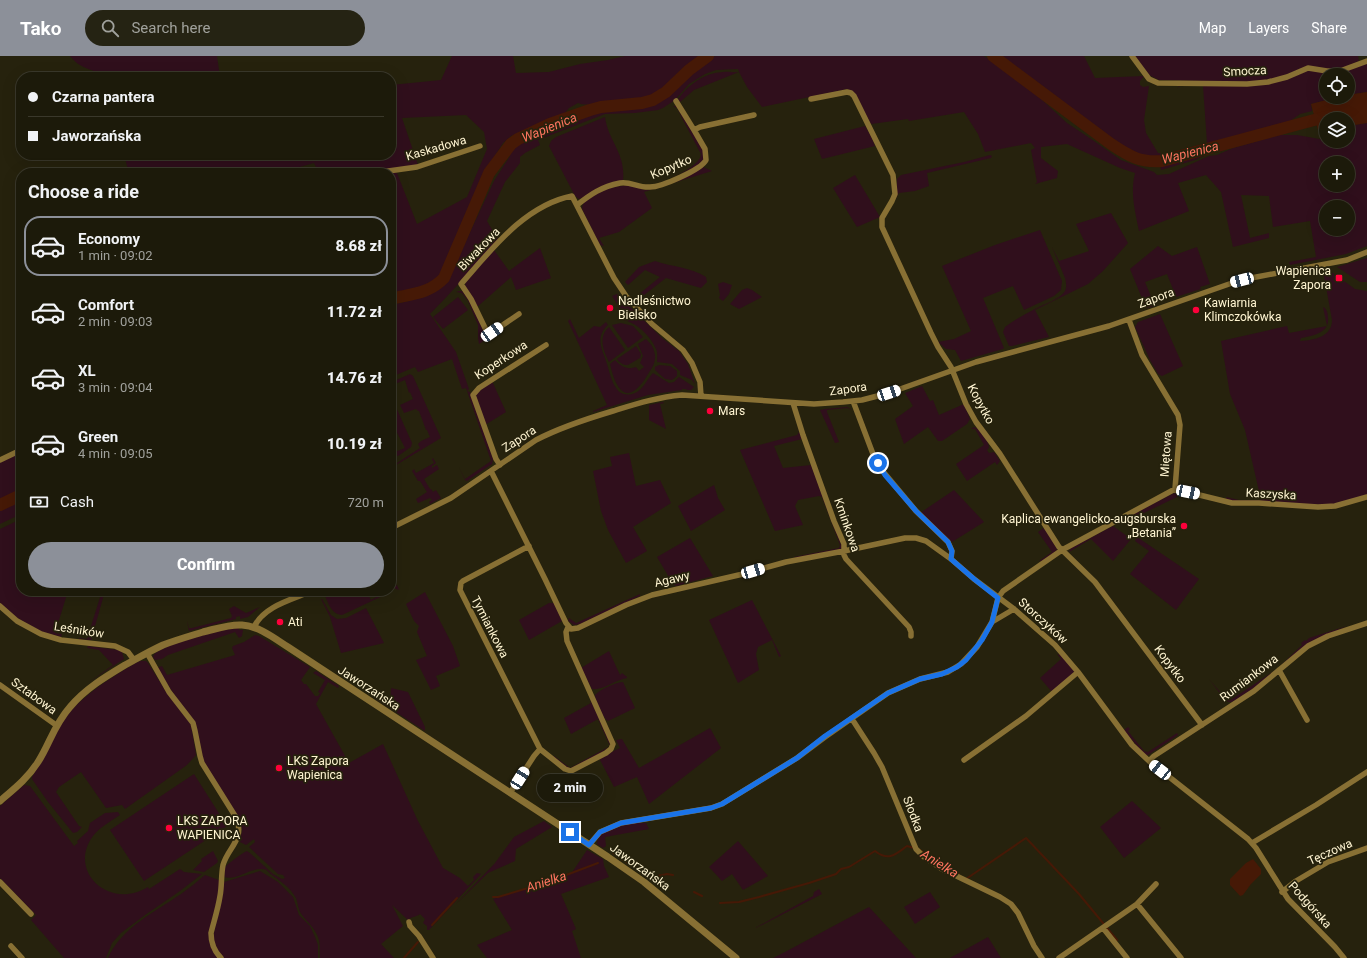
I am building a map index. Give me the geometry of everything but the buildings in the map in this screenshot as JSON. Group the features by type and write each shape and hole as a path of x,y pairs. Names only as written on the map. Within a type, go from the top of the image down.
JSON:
{"street":[{"name":"Smocza","path":"1132,56 1149,79 1158,83 1247,84 1268,82 1287,77 1308,68 1327,71 1340,71 1367,61"},
{"name":"Kopytko","path":"811,99 847,92 854,96 893,175 895,194 882,218 882,227 931,333 938,347 953,369 964,398 976,422 1000,454 1062,550 1095,582 1202,725"},
{"path":"676,101 694,130 700,127 754,115"},
{"name":"Kopytko","path":"577,205 591,194 603,188 624,183 648,188 654,187 679,177 700,166 705,162 706,155 694,130"},
{"name":"Kaskadowa","path":"396,170 417,167 480,146"},
{"name":"Biwakowa","path":"519,314 490,333 487,332 461,284 491,250 527,216 545,206 572,196 577,205"},
{"path":"577,205 614,278 626,296 652,324 683,350 692,363 699,379 701,396"},
{"name":"Zapora","path":"396,526 445,502 536,440 577,422 654,399 682,395 793,403 827,404 853,401 889,393 953,369 1129,320 1232,283 1347,260 1367,252"},
{"name":"Miętowa","path":"998,598 1008,587 1062,550 1175,489 1180,425 1178,415 1142,355 1129,320"},
{"name":"Koperkowa","path":"500,465 496,459 474,395 479,388 546,345"},
{"path":"853,401 873,454 881,469 916,511 948,542 952,551 951,559"},
{"name":"Kminkowa","path":"793,403 834,521 844,544 844,555 909,628 911,636"},
{"path":"0,460 16,452"},
{"path":"491,471 568,627"},
{"name":"Kaszyska","path":"1175,489 1232,503 1259,503 1318,507 1335,506 1367,497"},
{"name":"Agawy","path":"568,627 571,629 578,628 626,605 652,595 786,562 844,552 910,537 921,539 931,544 951,559"},
{"name":"Tymiankowa","path":"529,546 463,582 460,590 540,750 565,769 570,771 606,752 613,746 612,739 567,641 566,632 568,627"},
{"name":"Storczyków","path":"951,559 1048,637 1078,672 1132,744 1149,761 1214,812"},
{"path":"254,627 259,618 268,610 300,596"},
{"path":"589,845 600,832 621,823 711,808 722,804 797,758 825,736 888,693 920,679 942,674 957,667 972,654 992,622 998,598"},
{"name":"Leśników","path":"0,606 17,621 41,634 61,640 115,646 128,652 134,660"},
{"path":"992,622 1014,609"},
{"name":"Rumiankowa","path":"1149,761 1154,756 1254,691 1302,651 1317,641 1367,622"},
{"name":"Jaworzańska","path":"0,801 18,786 34,769 56,725 83,694 98,682 134,660 171,642 222,627 238,625 254,627 288,647 644,882 736,958"},
{"path":"147,653 168,692 187,714 192,723 202,763 237,819 239,826 237,842 224,861 219,904 211,933 214,948 221,958"},
{"path":"1279,670 1307,720"},
{"path":"964,760 1036,709 1078,672"},
{"name":"Sztabowa","path":"0,685 56,725"},
{"name":"Słodka","path":"852,719 882,767 916,849 924,857 942,869 1000,896 1011,904 1018,913 1034,946 1042,958"},
{"path":"510,793 534,756 540,750"},
{"path":"1252,843 1316,805 1367,772"},
{"name":"Podgórska","path":"1214,812 1252,843 1282,892 1296,909 1335,947 1344,958"},
{"name":"Tęczowa","path":"1282,892 1296,881 1328,862 1367,848"},
{"path":"0,882 31,914"},
{"path":"1059,958 1137,904 1156,884"},
{"path":"1137,904 1181,958"},
{"path":"409,922 410,926 419,936 433,958"},
{"path":"1103,928 1127,958"},
{"path":"11,946 22,958"}],"shaded area":[{"path":"70,56 217,56 219,72 96,72 83,67"},
{"path":"452,56 513,56 516,73 549,72 580,64 625,56 702,56 661,91 648,98 590,104 578,103 569,108 563,115 511,136 503,143 494,157 441,275 430,285 424,288 396,295 396,173 417,224 467,197 487,149 484,132 466,115 402,118 418,165 396,168 316,168 314,163 296,168 128,168 125,160 396,160 396,84 441,80"},
{"path":"715,56 984,56 1027,86 1067,123 1121,160 1154,172 1157,175 1169,174 1209,156 1217,155 1233,148 1279,135 1297,135 1319,139 1319,148 1355,148 1355,125 1367,123 1367,246 1346,254 1290,265 1289,262 1316,257 1310,221 1273,227 1269,196 1241,195 1250,238 1269,233 1269,238 1233,247 1221,192 1206,175 1178,183 1189,211 1139,231 1133,195 1135,173 1120,168 1067,144 1041,147 1041,158 1058,171 1057,178 1035,184 1037,182 1031,150 1035,148 1031,143 985,152 978,134 964,112 909,121 908,119 871,124 853,92 847,89 762,107 747,87 738,69 716,70 705,74 689,84 675,100 658,110 635,113 605,114 538,140 540,145 520,157 520,163 505,182 487,221 498,240 430,314 456,352 469,389 467,391 466,388 462,389 452,359 418,372 415,367 396,375 396,304 430,293 437,289 449,277 494,181 510,156 510,150 516,145 552,127 602,111 643,107 658,102 691,72"},
{"path":"1000,56 1084,56 1095,78 1144,76 1140,81 1140,85 1143,87 1149,86 1144,120 1146,133 1158,153 1161,153 1162,155 1207,143 1203,86 1180,86 1177,89 1180,85 1248,86 1308,70 1319,71 1319,102 1311,104 1312,111 1300,114 1286,124 1159,159 1146,159 1138,157 1121,148 1074,114"},
{"path":"1134,56 1358,56 1359,61 1342,68 1321,68 1308,66 1280,78 1248,82 1159,80 1147,74"},
{"path":"1367,64 1367,92 1355,94 1355,68 1346,68"},
{"path":"739,72 694,90 680,102 678,99 692,84 703,77 716,73"},
{"path":"1367,92 1367,123 1355,125 1355,112 1319,112 1318,130 1311,104 1319,102 1319,104 1355,104 1355,94"},
{"path":"673,106 676,106 703,149 704,159 699,165 665,181 696,163 701,154 677,108"},
{"path":"605,117 622,163 623,181 579,199 575,196 549,146 551,141 556,137"},
{"path":"865,126 875,146 822,159 814,139"},
{"path":"1231,146 1222,151 1208,154 1195,160 1161,170 1160,163"},
{"path":"990,155 992,156 991,158 927,173 929,186 915,191 899,193 894,202 897,191 897,179 901,175"},
{"path":"703,167 712,171 656,188"},
{"path":"855,175 880,217 857,227 833,188"},
{"path":"620,186 634,186 646,190 654,189 644,192 652,208 619,232 599,238 604,246 600,245 582,209 584,203 588,198 603,190"},
{"path":"1111,213 1128,243 1103,271 1088,284 1035,310 1049,337 1009,346 1003,332 1005,327 1023,315 1055,299 1065,291 1065,278 1052,247 1059,261 1089,251 1076,224"},
{"path":"1040,230 1062,281 1061,290 1054,296 1024,310 1013,286 983,298 1004,348 961,361 955,350 946,349 938,342 954,339 971,331 942,266 995,245"},
{"path":"1158,246 1172,256 1197,247 1210,284 1200,287 1201,289 1176,297 1167,274 1145,282 1155,306 1146,308 1130,269"},
{"path":"540,248 551,278 516,290 511,277 477,307 465,286 466,281 494,250 509,271"},
{"path":"1367,258 1367,282 1360,282 1337,267"},
{"path":"655,261 694,271 706,277 707,282 701,288 666,278 635,302 633,299 660,277 645,270 628,285 625,282 639,267"},
{"path":"1323,270 1330,271 1355,289 1367,291 1367,496 1331,505 1227,501 1226,497 1239,500 1261,500 1245,430 1230,394 1221,341 1287,326 1289,333 1327,326 1319,333 1301,338 1300,341 1311,340 1326,334 1331,326 1332,320"},
{"path":"723,282 732,285 729,294 723,301 719,298 720,295 718,284"},
{"path":"747,288 762,297 739,309 730,304 742,290"},
{"path":"462,291 469,300 484,332 498,331 479,344 478,325 468,301 462,293 456,292"},
{"path":"617,294 662,338 679,351 688,364 695,384 692,380 680,375 680,371 672,364 657,362 657,351 654,344 646,334 632,323 622,320 621,310 612,296"},
{"path":"458,297 468,310 443,329 433,317"},
{"path":"1323,307 1328,316 1327,325"},
{"path":"1160,314 1183,366 1162,376 1158,374 1150,360 1135,327 1138,322"},
{"path":"570,319 579,338 594,326 600,327 606,322 608,325 601,334 600,339 602,349 612,381 618,391 623,394 628,395 638,392 653,373 669,383 674,382 679,377 694,387 691,390 682,389 648,395 593,412 607,405 568,321"},
{"path":"621,323 633,326 643,337 628,348 612,325"},
{"path":"609,327 625,350 609,362 603,348 603,339"},
{"path":"646,339 651,344 655,355 654,363 638,388 632,392 626,393 618,386 610,364 615,360 622,366 627,368 636,367 639,371 644,367 640,363 643,356 638,344"},
{"path":"636,346 641,354 640,358 628,365 619,362 617,359"},
{"path":"659,365 670,366 677,371 677,376 672,380 665,379 655,370 655,367"},
{"path":"410,374 413,376 441,438 396,465 420,448 418,444 421,441 430,437 419,411 416,409 404,413 400,405 413,399 410,392 409,393 405,380 396,384 396,380"},
{"path":"492,381 506,412 485,425 476,395"},
{"path":"922,386 930,401 933,400 939,415 964,404 970,419 967,424 942,441 938,441 928,427 904,444 895,419 913,406 905,393"},
{"path":"467,391 470,392 493,459 492,464 467,481 465,480 459,467 465,479 491,461"},
{"path":"664,403 660,404 666,429 649,420 649,405"},
{"path":"396,407 412,443 411,447 398,456 396,455 396,452 405,448 396,431"},
{"path":"847,407 852,410 847,408 827,410 839,442 835,443 820,410"},
{"path":"796,424 802,439 774,446 783,468 811,465 805,449 842,547 841,549 795,558 794,557 839,548 840,545 822,497 819,496 798,500 795,506 803,525 775,531 740,450 797,435 799,432"},
{"path":"974,427 982,433 986,439 989,445 987,450 989,453 994,452 1000,461 997,465 995,462 967,481 956,464 984,445 975,429 971,429"},
{"path":"629,453 636,486 660,480 671,503 633,527 647,551 626,563 608,530 601,511 593,471 612,466 610,457"},
{"path":"16,454 16,494 0,501 0,462"},
{"path":"433,458 436,463 432,466 432,468 437,465 439,469 424,479 430,489 433,492 436,490 441,498 430,504 429,502 432,500 430,498 418,503 416,499 427,492 412,471 414,469 416,473 434,463"},
{"path":"714,485 718,498 725,510 691,531 678,506"},
{"path":"954,490 984,522 952,542 920,513"},
{"path":"1174,493 1177,497 1119,525 1118,522"},
{"path":"16,501 16,516 0,524 0,509"},
{"path":"16,521 16,596 66,596 55,633 62,634 61,637 42,632 17,618 0,603 0,529"},
{"path":"1113,526 1131,539 1113,561 1091,539 1069,552 1071,548"},
{"path":"1045,527 1057,549 1043,561 1039,561 1052,552 1038,532"},
{"path":"1137,537 1199,579 1176,610 1130,574 1149,551 1135,541"},
{"path":"690,538 713,576 676,586 673,584 657,557"},
{"path":"425,592 453,646 460,666 436,676 440,686 431,690 416,660 427,656 417,632 419,626 414,621 406,604"},
{"path":"640,594 640,596 580,624 574,625 568,621 569,618 576,623"},
{"path":"100,596 104,596 91,640 79,638 87,639"},
{"path":"325,596 369,596 371,600 379,596 382,596 342,615 335,613 332,610"},
{"path":"321,599 331,615 337,619 346,618 366,608 384,643 341,653 330,617"},
{"path":"752,600 781,656 779,657 772,640 758,647 756,654 759,670 738,683 709,620"},
{"path":"549,603 554,603 562,621 529,640 519,620"},
{"path":"234,606 246,613 260,607 248,617 240,619 240,616 236,617 236,619 189,631 187,621 189,628 192,628 231,618 232,616 229,609"},
{"path":"1347,626 1312,641 1253,689 1232,702 1225,700 1209,679 1229,701 1277,669 1302,645 1301,643 1305,640 1306,641 1309,638"},
{"path":"239,628 239,630 243,630 242,636 239,638 235,632 168,655 162,659 155,660 153,657 155,653 164,648 184,641 221,631"},
{"path":"255,635 310,667 301,680 315,696 318,696 320,693 318,692 325,680 313,673 316,671 339,686 338,688 328,682 316,704 349,763 383,744 418,821 443,868 460,878 468,886 474,880 473,877 477,873 481,874 429,930 427,930 427,926 423,923 425,919 420,914 408,920 392,905 403,926 381,944 394,958 320,958 318,937 301,913 294,894 285,885 264,869 252,870 229,878 224,877 225,867 247,851 273,874 282,879 285,878 283,875 278,874 249,847 255,842 254,839 246,845 240,842 242,830 239,819 204,762 197,730 157,668 162,666 167,675 235,655 232,648 233,646 244,642"},
{"path":"88,646 118,650 122,652 124,659 89,682 113,665 99,650 87,648"},
{"path":"609,651 620,675 622,673 627,678 604,687 592,689 581,668"},
{"path":"1057,654 1061,655 1074,671 1073,674 1052,692 1040,678 1061,659"},
{"path":"140,661 146,661 148,663 167,693 191,724 196,755 187,765 125,809 122,805 106,808 81,772 59,787 56,792 79,826 82,827 77,832 73,833 48,802 32,777 58,728 70,711 101,685"},
{"path":"623,682 635,708 608,721 599,710 595,695 608,687"},
{"path":"391,688 408,692 425,727 425,731 371,696 390,707"},
{"path":"591,701 611,744 610,745 598,719 571,734 564,718 591,703"},
{"path":"1128,727 1130,729 1128,731 1144,751 1148,752 1177,733 1178,735 1148,755 1145,755 1125,732 1124,730"},
{"path":"710,728 721,748 649,804 637,777 614,787 599,758 620,748 616,740 622,739 639,768"},
{"path":"609,747 591,759 570,768"},
{"path":"554,756 570,768 564,766 553,757"},
{"name":"LKS ZAPORA WAPIENICA","path":"194,774 227,826 144,881 110,830"},
{"path":"24,785 30,786 74,846 78,843 77,841 88,831 90,823 105,813 118,812 120,815 102,827 93,836 86,849 85,862 89,874 96,884 107,891 119,894 133,893 148,887 149,889 180,869 184,872 202,874 121,933 112,943 106,958 64,958 31,920 36,915 0,878 0,806"},
{"path":"1132,801 1161,828 1124,858 1100,827"},
{"path":"544,821 552,827 516,849 515,861 488,873 456,904 495,863 514,837"},
{"path":"632,823 646,823 649,829 605,837 606,846 603,848 597,844 598,839 605,832"},
{"path":"738,841 768,876 743,890 732,874 722,881 709,867"},
{"path":"587,850 603,859 604,866 609,877 561,894 576,929 572,931 581,958 487,958 477,945 512,930 493,899 571,874"},
{"path":"213,851 218,861 217,863 204,872 193,870 202,861 201,859"},
{"path":"1253,859 1261,869 1261,874 1243,895 1240,896 1230,885 1230,879 1246,863"},
{"path":"260,871 278,882 293,897 299,915 310,926 315,937 318,945 318,958 223,958 217,951 213,938 224,882"},
{"path":"205,875 219,880 220,888 211,928 218,958 108,958 114,947 130,929 181,894"},
{"path":"819,889 822,894 755,928 813,896 814,892"},
{"path":"930,892 940,907 915,924 904,907"},
{"path":"869,907 916,958 773,958 785,952"},
{"path":"988,937 1001,958 950,958"}],"waterway":[{"name":"Wapienica","path":"396,298 426,290 444,278 489,173 511,144 518,139 550,124 590,110 601,107 642,103 653,100 666,92 689,70 708,56"},
{"name":"Wapienica","path":"993,56 1111,144 1123,152 1141,160 1162,161 1319,119"},
{"name":"Wapienica","path":"0,505 16,497"},
{"name":"Anielka","path":"966,879 1026,838 1079,894 1117,940"},
{"name":"Anielka","path":"720,903 739,902 836,874 841,869 849,867 875,851 884,856 892,856 907,846 914,848"},
{"name":"Anielka","path":"920,850 959,874"},
{"name":"Anielka","path":"613,853 649,878 667,874 673,875"},
{"name":"Anielka","path":"493,897 498,897 545,883 598,863"},
{"name":"Anielka","path":"694,892 702,896"},
{"name":"Anielka","path":"432,925 457,898"},
{"name":"Anielka","path":"404,958 418,942"}],"place":[{"name":"Wapienica Zapora","path":"1339,278"},
{"name":"Nadleśnictwo Bielsko","path":"610,308"},
{"name":"Kawiarnia Klimczokówka","path":"1196,310"},
{"name":"Mars","path":"710,411"},
{"name":"Kaplica ewangelicko-augsburska „Betania”","path":"1184,526"},
{"name":"Ati","path":"280,622"},
{"name":"LKS Zapora Wapienica","path":"279,768"},
{"name":"LKS ZAPORA WAPIENICA","path":"169,828"}],"route":[{"path":"570,832 589,845 600,832 621,823 682,814 716,806 732,798 797,758 825,736 888,693 920,679 953,670 972,654 992,622 998,604 998,598 951,559 952,551 948,542 916,511 885,475 878,463"}]}
